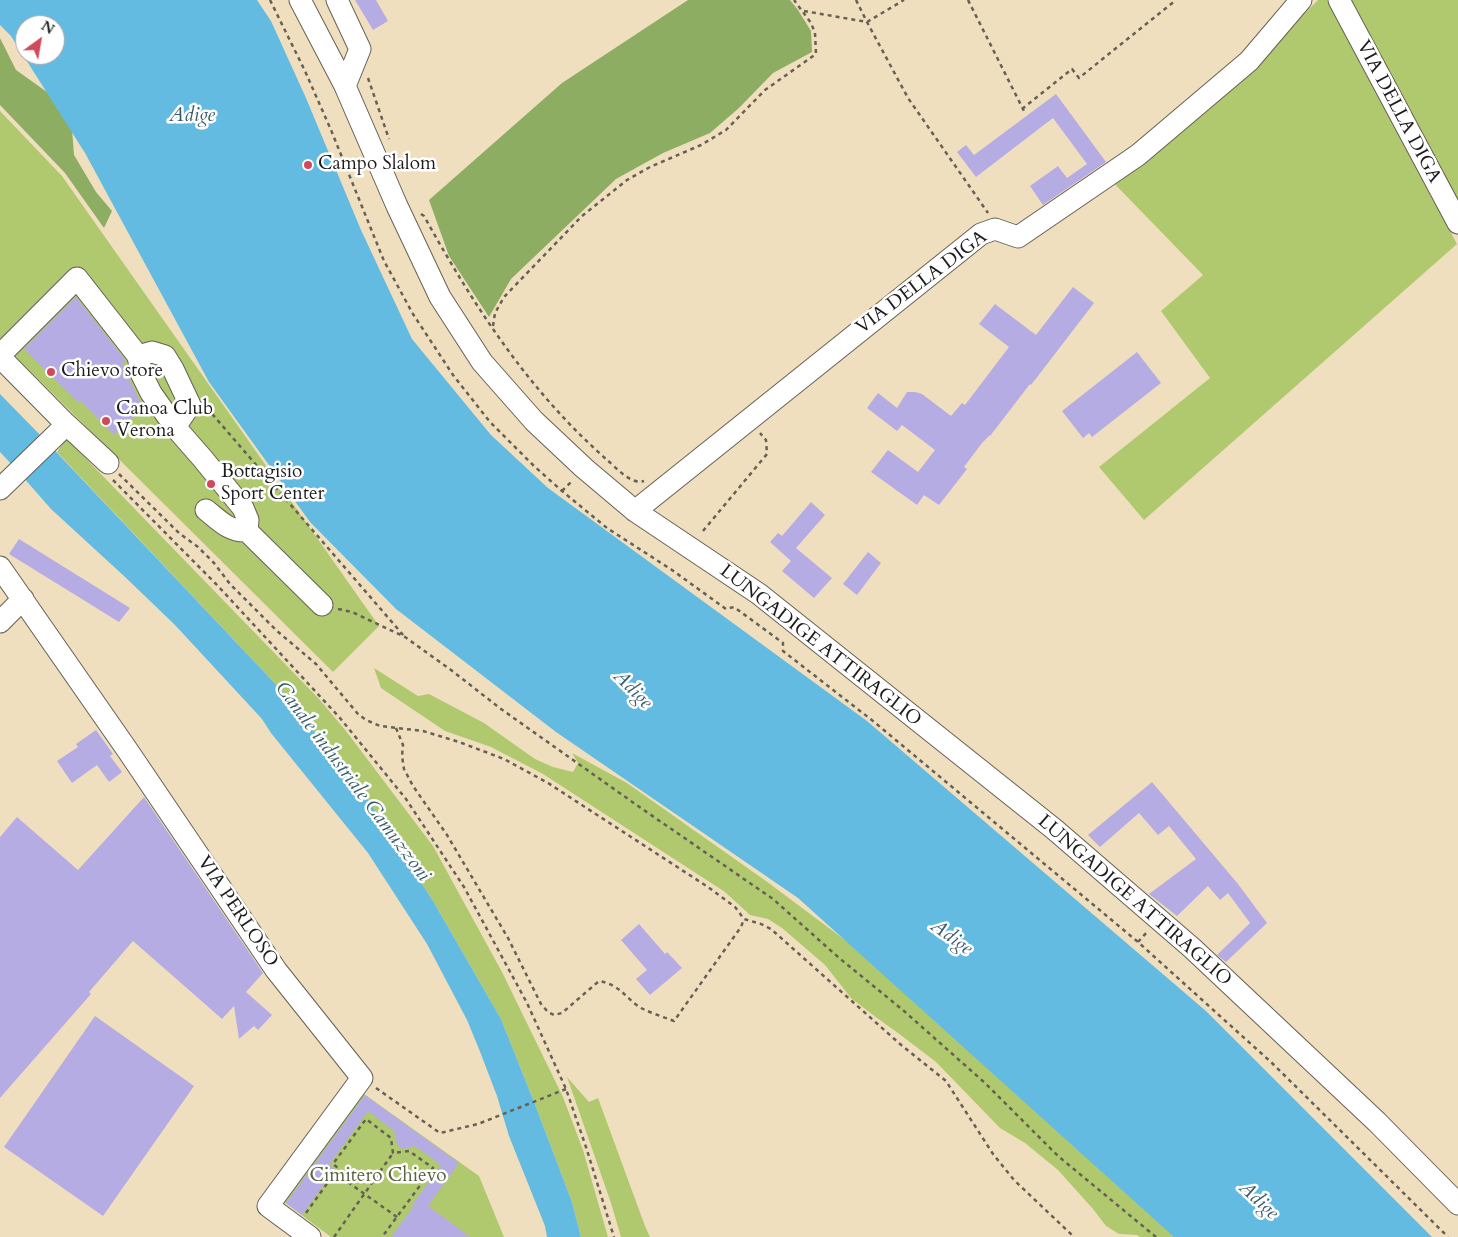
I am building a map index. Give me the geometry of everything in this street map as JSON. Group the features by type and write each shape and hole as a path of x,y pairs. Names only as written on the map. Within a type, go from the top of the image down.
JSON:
{"street":[{"path":"337,0 360,49 345,86"},
{"name":"VIA DELLA DIGA","path":"635,511 981,234 995,229 1018,237 1138,155 1250,61 1301,0"},
{"name":"VIA DELLA DIGA","path":"1339,0 1458,223"},
{"name":"LUNGADIGE ATTIRAGLIO","path":"305,1 440,298 482,362 534,421 584,468 635,511 759,594 1054,828 1192,948 1378,1122 1458,1204"},
{"path":"111,471 61,428 0,356 77,278 138,356 141,373 151,393 175,427 243,508 248,520 247,531"},
{"path":"138,356 152,352 165,356 173,369 190,406 175,427"},
{"path":"7,483 61,428"},
{"path":"206,510 237,532 247,531"},
{"path":"247,531 322,605"},
{"name":"VIA PERLOSO","path":"0,567 276,970 362,1078"},
{"path":"0,622 23,599"},
{"path":"310,1237 268,1206 362,1078"}],"path":[{"path":"492,328 495,313 504,297 582,216 627,180 650,166 701,145 726,130 765,90 816,54 815,33 812,23 794,0"},
{"path":"856,0 908,98 987,211 995,229"},
{"path":"802,11 867,22 904,0"},
{"path":"968,0 1023,110 1072,69 1079,78 1176,0"},
{"path":"360,49 360,54 389,139"},
{"path":"418,211 424,216 467,290 492,328 518,365 545,398 590,445 628,478 639,482 647,480"},
{"path":"205,406 405,637"},
{"path":"703,531 767,454 766,440 748,420"},
{"path":"111,471 179,534 198,547 230,584 277,632 316,664 358,714 366,720 380,726 423,731 460,742 504,760 548,783 708,887 735,907 744,919 772,929 900,1044 946,1081 993,1154 1014,1180 1074,1237"},
{"path":"111,471 340,718 406,799 464,887 527,1003 566,1089 614,1237"},
{"path":"352,612 405,637 630,801 773,899 838,958 904,1011 985,1083 1058,1156 1156,1237"},
{"path":"396,728 403,745 404,769 413,786 447,835 508,938 541,1004 548,1012 554,1015 562,1014 599,981 609,983 624,992 640,1007 674,1021 744,919"},
{"path":"362,1078 440,1133 478,1124 566,1089"},
{"path":"304,1215 338,1168 332,1164 366,1119 391,1138 393,1153 334,1237"},
{"path":"382,1237 433,1168 410,1151 393,1153"},
{"path":"335,1173 397,1217"}],"green space":[{"path":"688,0 790,0 811,31 812,52 773,73 739,108 710,133 663,153 616,179 511,279 489,317 449,256 429,200 562,83"},
{"path":"1318,0 1327,0 1457,244 1144,520 1099,467 1210,378 1161,311 1203,275 1106,175 1245,73"},
{"path":"1344,0 1458,0 1458,218"},
{"path":"0,38 16,70 54,97 72,129 74,155 96,192 112,211 104,228 65,173 0,105"},
{"name":"Bottagisio Sport Center","path":"0,111 62,176 379,626 333,672 0,341"},
{"path":"66,438 319,699 346,731 433,846 502,972 563,1097 583,1150 608,1237 581,1237 572,1202 501,1019 433,901 367,798 284,693 57,452"},
{"path":"374,668 418,696 429,694 484,723 535,759 553,767 573,772 578,763 572,753 627,783 766,881 861,952 1185,1237 1140,1237 1137,1235 1119,1234 1106,1226 1058,1170 1025,1143 1000,1128 936,1062 851,998 825,965 782,928 768,919 750,915 725,892 543,774 491,747 445,731 381,688"},
{"path":"567,1077 589,1102 598,1098 650,1237 621,1237"},
{"name":"Cimitero Chievo","path":"364,1094 479,1176 504,1237 331,1237 284,1202"}],"water":[{"name":"Adige","path":"0,0 257,0 271,21 306,98 361,230 412,339 491,435 548,488 867,721 1206,1011 1432,1237 1174,1237 798,898 556,732 396,609 310,522 209,382 85,153 29,65 65,65 65,15 15,15 15,42 0,25"},
{"name":"Canale industriale Camuzzoni","path":"0,394 284,693 367,798 433,901 501,1019 572,1202 581,1237 547,1237 545,1226 509,1136 497,1096 467,1020 427,944 368,853 271,733 262,719 175,625 51,509 0,452"}],"building":[{"path":"355,0 376,0 388,21 373,30"},
{"path":"1056,94 1106,162 1043,205 1030,186 1058,166 1067,178 1087,164 1053,118 976,177 957,152 966,145 974,155"},
{"path":"1073,287 1094,303 1031,385 990,436 982,443 964,467 967,469 939,505 924,495 917,505 871,472 888,450 918,472 935,450 902,425 897,431 867,408 878,393 897,408 907,392 922,394 951,416 962,403 965,405 1009,347 979,324 995,304 1036,335"},
{"path":"76,297 126,361 122,364 143,408 114,435 81,401 79,403 24,349"},
{"path":"1137,352 1161,383 1092,437 1089,433 1083,438 1062,411"},
{"path":"811,502 825,515 796,548 832,578 814,598 782,571 791,561 770,542 778,533 782,536"},
{"path":"19,539 130,608 119,622 9,554"},
{"path":"868,552 881,563 857,595 843,584"},
{"path":"96,730 113,754 110,756 122,772 109,782 97,765 72,783 57,761 78,747 76,744"},
{"path":"1152,782 1238,884 1267,923 1226,962 1217,955 1250,923 1228,893 1220,900 1208,886 1177,916 1149,894 1196,859 1169,826 1158,835 1139,813 1100,847 1088,835"},
{"path":"144,797 263,973 246,992 272,1015 258,1030 254,1026 239,1039 234,1006 222,1019 133,941 89,992 91,994 0,1098 0,837 17,817 78,870"},
{"path":"639,924 665,954 667,952 682,968 650,995 636,979 647,970 621,940"},
{"path":"95,1016 194,1086 103,1216 4,1147"},
{"path":"365,1095 459,1163 428,1206 470,1237 391,1237 441,1165 415,1146 403,1149 397,1145 394,1131 368,1111 329,1165 335,1169 302,1215 286,1203"}],"place":[{"name":"Campo Slalom","path":"308,165"},
{"name":"Chievo store","path":"51,372"},
{"name":"Canoa Club Verona","path":"106,421"},
{"name":"Bottagisio Sport Center","path":"211,484"}]}
